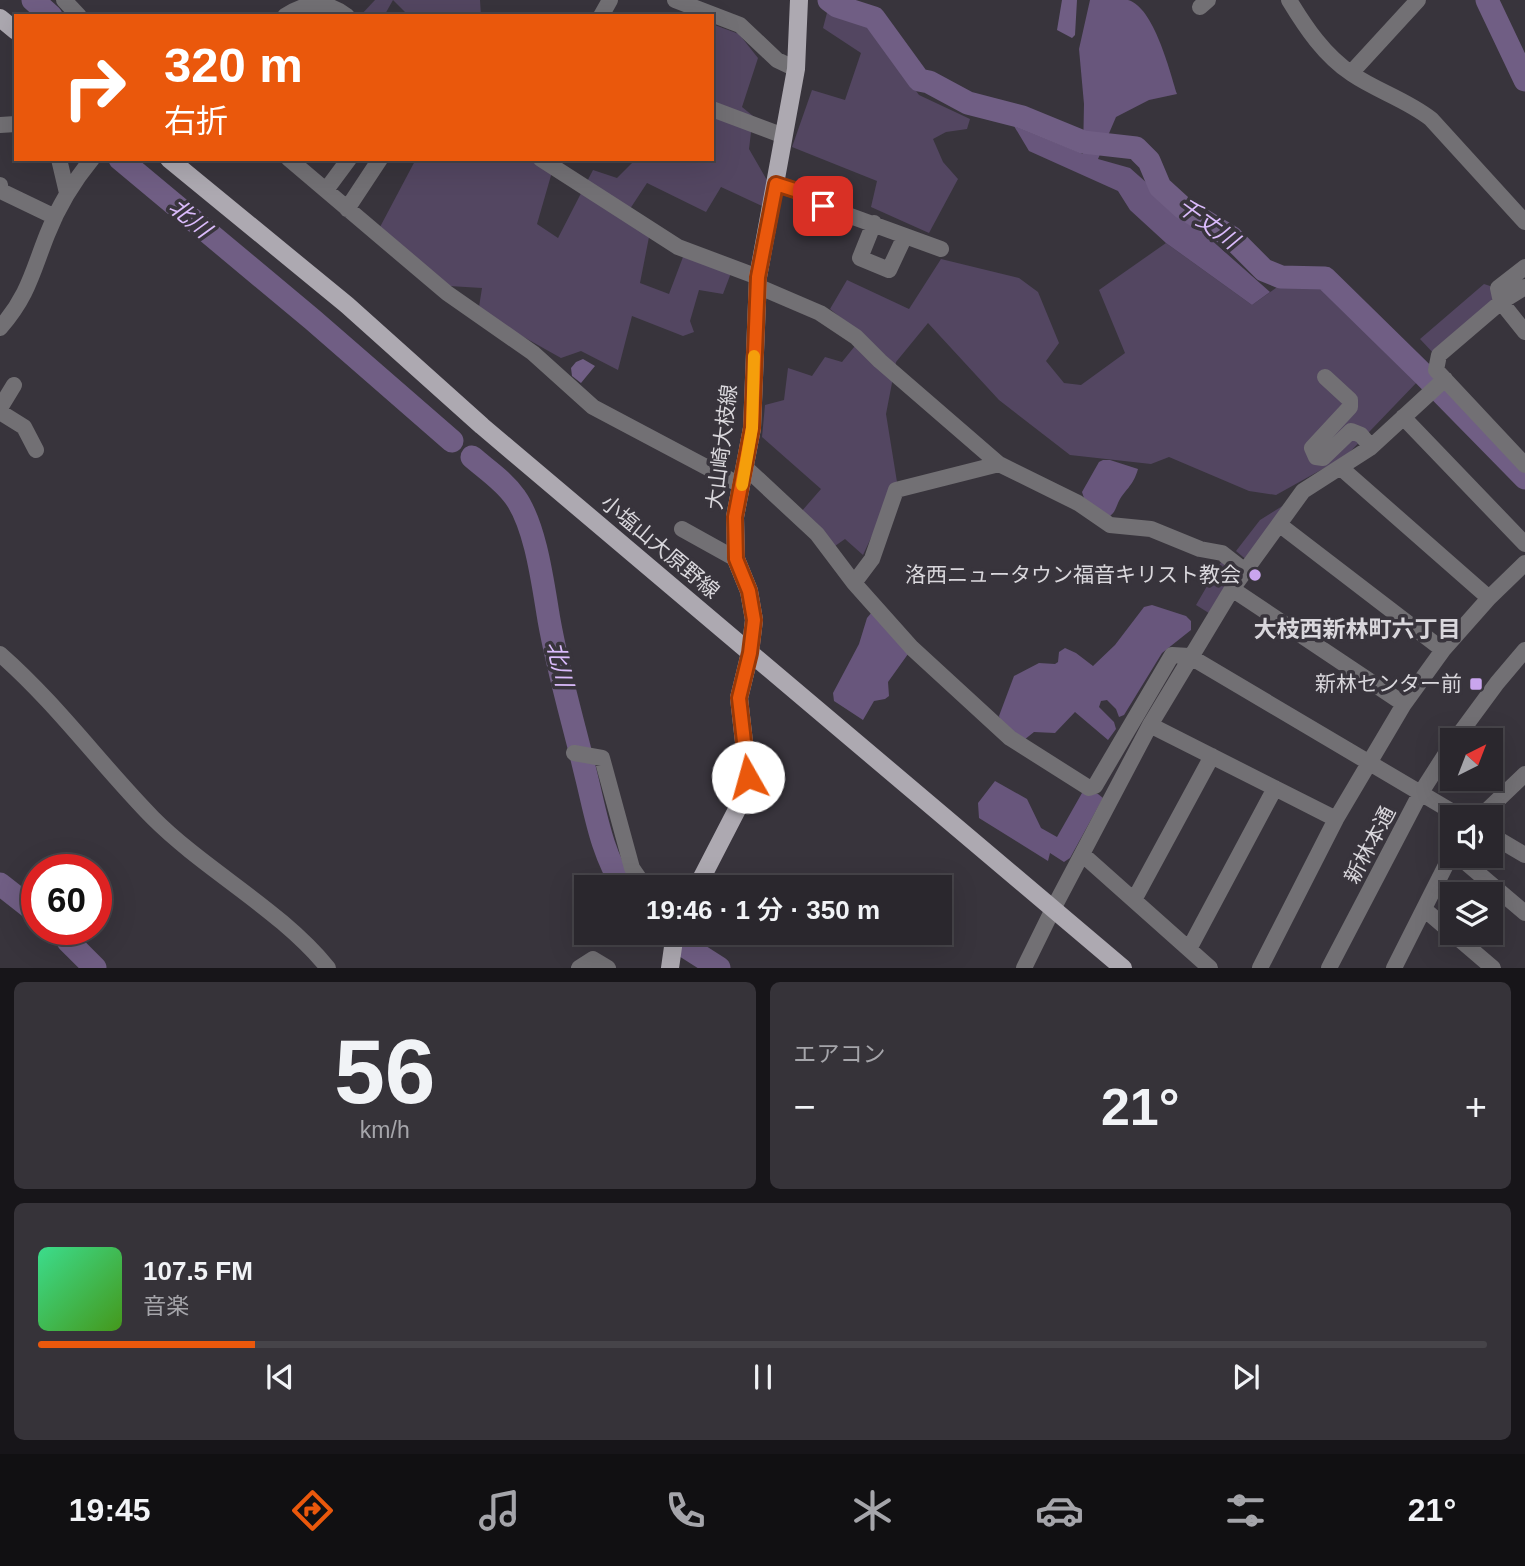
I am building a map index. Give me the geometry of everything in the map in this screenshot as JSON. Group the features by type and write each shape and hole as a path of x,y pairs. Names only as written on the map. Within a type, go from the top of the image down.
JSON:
{"main road":[{"name":"大山崎大枝線","path":"703,875 744,796 748,777 739,698 750,653 754,620 749,591 736,559 735,517 752,428 757,281 796,69 799,0"},
{"path":"0,18 14,29"},
{"name":"小塩山大原野線","path":"171,161 347,304 482,426 1123,968"},
{"path":"670,968 673,945"}],"street":[{"path":"64,0 77,14"},
{"path":"675,0 711,14"},
{"path":"1289,0 1310,36 1351,73 1415,106 1432,119 1525,222"},
{"path":"1351,73 1418,0"},
{"path":"288,14 302,5 321,3 343,14"},
{"path":"714,15 740,25 777,61 796,69"},
{"path":"714,109 784,136"},
{"path":"59,161 67,193"},
{"path":"0,328 25,295 55,217 67,193 91,161"},
{"path":"291,161 447,293 533,354 593,407 742,486"},
{"path":"326,190 348,161"},
{"path":"348,209 379,161"},
{"path":"544,161 678,247 757,281 820,313 856,337 999,464 1078,503 1110,525 1151,529 1200,549 1222,553 1245,570"},
{"path":"776,184 810,195 823,206 941,249"},
{"path":"0,185 1,191 55,217"},
{"path":"874,223 860,258 889,270 905,236"},
{"path":"1525,267 1498,288 1502,302 1525,332"},
{"path":"1525,287 1502,302 1439,355 1436,370 1525,465"},
{"path":"1325,377 1350,400 1350,407 1312,448 1316,457 1323,458 1351,431 1361,435 1371,447"},
{"path":"1032,964 1052,909 1150,724 1189,656 1245,570 1303,491 1371,447 1445,379"},
{"path":"14,385 0,410 24,427 36,450"},
{"path":"1403,417 1525,544"},
{"path":"854,583 872,559 897,489 999,464"},
{"path":"744,466 817,534 854,583 912,648 1010,738 1089,788 1095,786 1172,655 1189,656 1440,805"},
{"path":"1341,468 1489,598"},
{"path":"1280,525 1443,650"},
{"path":"682,529 736,559"},
{"path":"1260,968 1336,819 1404,704 1443,650 1489,598 1525,563"},
{"path":"1232,589 1404,704"},
{"name":"新林本通","path":"1464,728 1525,649"},
{"path":"0,654 25,676 155,820 299,938 328,968"},
{"path":"1150,724 1336,819"},
{"path":"574,753 602,758 632,868 637,875"},
{"path":"1134,900 1212,756"},
{"name":"新林本通","path":"1329,968 1420,794 1440,763"},
{"path":"1493,805 1525,774"},
{"path":"1189,949 1275,789"},
{"path":"1503,842 1525,855"},
{"path":"1082,854 1210,968"},
{"path":"1397,966 1444,868"},
{"path":"1472,868 1525,913"},
{"path":"1424,909 1493,968"},
{"path":"579,968 593,959 608,968"}],"shaded area":[{"path":"375,0 393,0 385,14 362,14"},
{"path":"393,0 480,0 481,14 407,14"},
{"path":"1062,0 1077,0 1075,35 1072,38 1057,30"},
{"path":"1090,0 1128,0 1137,5 1146,15 1160,41 1177,94 1149,100 1116,117 1098,159 1130,168 1270,292 1252,305 1166,243 1130,210 1118,191 1029,151 1014,126 1083,154 1084,104 1079,49"},
{"path":"828,9 867,23 919,95 970,119 967,129 946,132 933,139 943,162 958,179 929,233 871,207 877,181 792,147 812,90 845,100 861,53 823,28"},
{"path":"714,25 739,34 758,58 742,107 753,116 749,149 768,182 762,206 721,187 706,212 647,183 624,218 649,237 640,283 669,294 683,257 731,273 723,294 699,290 690,321 694,332 683,336 632,316 618,370 581,351 561,358 504,326 479,307 482,288 449,286 380,227 415,161 548,161 552,172 537,224 558,238 593,170 617,178 634,161 714,161"},
{"path":"1166,243 1252,305 1280,285 1324,285 1419,380 1346,456 1276,495 1249,491 1169,457 1151,464 1070,455 999,400 928,323 896,362 886,414 897,482 863,555 845,539 835,546 801,512 821,489 762,437 765,405 784,400 788,368 812,376 825,357 842,362 863,336 830,309 847,280 909,309 941,259 1019,278 1038,292 1059,343 1046,361 1064,383 1081,385 1125,353 1099,290"},
{"path":"1484,284 1496,288 1499,302 1436,356 1420,339"},
{"path":"583,359 595,366 581,383 572,376 571,368"},
{"path":"1103,460 1138,469 1134,480 1109,517 1086,504 1082,492 1099,462"},
{"path":"1300,495 1249,562 1236,551 1260,520"},
{"path":"1224,557 1242,571 1212,615 1196,605"},
{"path":"1152,605 1186,616 1191,621 1191,630 1162,653 1124,715 1119,717 1116,709 1107,700 1101,701 1099,707 1114,722 1116,729 1108,740 1075,712 1055,733 1034,732 1024,740 1002,724 999,716 1014,676 1039,663 1055,664 1058,662 1059,652 1065,648 1093,666 1115,645 1144,607"},
{"path":"872,612 908,654 888,682 889,696 874,701 863,720 834,701 833,693 859,644 867,618"},
{"path":"995,781 1027,799 1041,828 1057,837 1082,793 1098,794 1103,798 1070,858 1064,862 1050,853 1048,861 979,818 978,803"}],"waterway":[{"name":"北川","path":"33,0 49,14"},
{"name":"千丈川","path":"829,0 837,6 874,18 919,80 929,82 968,103 1022,117 1083,142 1136,148 1149,161 1160,187 1183,208 1231,237 1264,270 1281,277 1325,278 1525,478"},
{"path":"1487,0 1525,80"},
{"name":"北川","path":"122,161 313,320 452,441"},
{"name":"北川","path":"472,457 511,491 528,524 538,556 557,658 596,816 604,846 617,875"},
{"path":"0,884 21,900"},
{"path":"72,945 95,968"},
{"name":"北川","path":"683,945 719,968"}],"slow traffic":[{"path":"742,485 752,428 754,356"}],"place":[{"name":"洛西ニュータウン福音キリスト教会","path":"1255,575"},
{"name":"新林センター前","path":"1476,684"}],"district":[{"name":"大枝西新林町六丁目","path":"1357,629"}],"route":[{"path":"748,777 739,698 750,653 754,620 749,591 736,559 735,517 752,428 758,277 776,184 810,195 823,206"}]}
